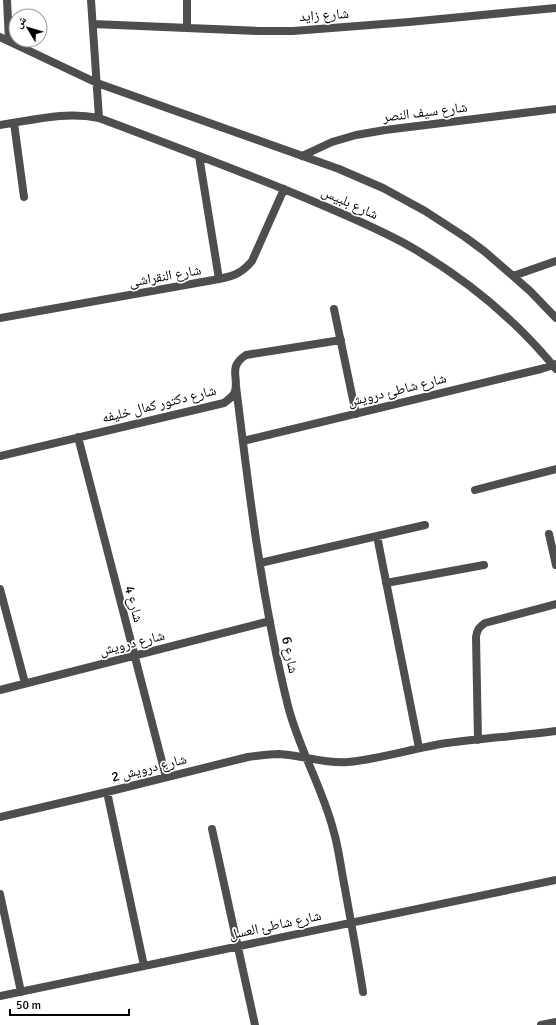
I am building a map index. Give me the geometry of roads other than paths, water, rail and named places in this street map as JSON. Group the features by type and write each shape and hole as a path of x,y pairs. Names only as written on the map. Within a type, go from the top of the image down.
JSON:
{"street":[{"path":"7,0 8,20"},
{"path":"91,0 99,118"},
{"path":"187,0 187,28"},
{"name":"شارع زايد","path":"93,24 271,31 310,30 556,8"},
{"name":"شارع بلبيس","path":"24,48 96,83 339,169 383,188 425,211 471,242 530,291 556,318"},
{"name":"شارع سيف النصر","path":"302,156 332,142 356,135 385,130 556,109"},
{"name":"شارع بلبيس","path":"0,125 63,115 87,115 99,118 284,189 370,226 411,247 451,272 505,315 555,366"},
{"path":"14,123 24,197"},
{"path":"199,156 219,280"},
{"name":"شارع النقراشى","path":"0,318 219,280 238,274 252,261 284,189"},
{"path":"513,276 556,261"},
{"path":"334,309 356,414"},
{"name":"شارع دكتور كمال خليفه","path":"0,456 224,403 234,393 236,386 236,367 238,362 246,355 341,340"},
{"name":"شارع شاطئ درويش","path":"243,442 555,366"},
{"name":"شارع 6","path":"236,386 260,563 270,621 288,707 293,727 317,781 334,830 364,992"},
{"name":"شارع 4","path":"78,437 166,777"},
{"path":"475,490 556,469"},
{"path":"260,563 425,525"},
{"path":"549,534 556,565"},
{"path":"377,536 419,748"},
{"path":"386,583 484,565"},
{"path":"0,589 25,683"},
{"path":"478,740 476,637 479,626 485,623 556,604"},
{"name":"شارع درويش","path":"0,690 270,621"},
{"path":"306,759 326,762 367,760 448,743 522,736 556,731"},
{"name":"شارع درويش 2","path":"0,817 263,755 292,755 306,759"},
{"path":"107,792 144,966"},
{"path":"212,829 255,1025"},
{"name":"شارع شاطئ العسل","path":"0,996 556,880"},
{"path":"0,894 21,992"},
{"path":"541,1025 556,1022"}]}
